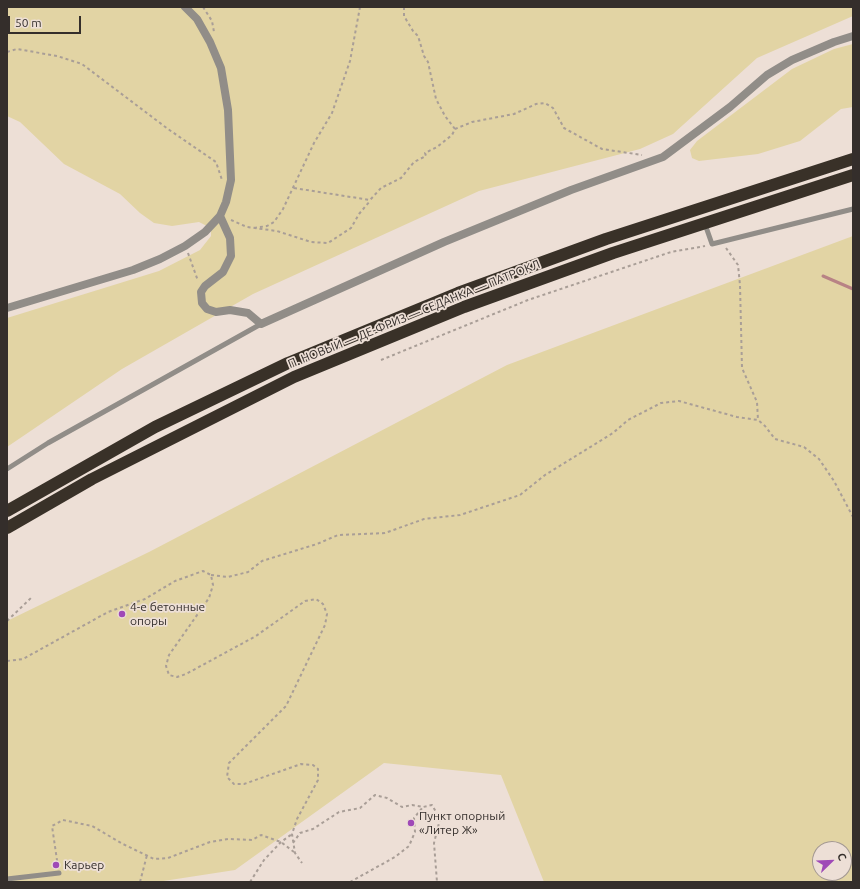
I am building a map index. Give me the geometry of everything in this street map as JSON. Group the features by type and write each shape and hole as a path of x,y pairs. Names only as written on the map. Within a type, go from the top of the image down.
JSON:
{"highway":[{"name":"П. НОВЫЙ — ДЕ-ФРИЗ — СЕДАНКА — ПАТРОКЛ","path":"7,511 155,427 295,360 458,293 592,245 853,159"},
{"name":"П. НОВЫЙ — ДЕ-ФРИЗ — СЕДАНКА — ПАТРОКЛ","path":"7,528 92,479 294,377 464,307 613,253 853,175"}],"street":[{"path":"7,308 133,270 185,246 205,232 220,216 226,202 231,180 227,103 221,68 210,42 197,19 185,7"},
{"path":"220,216 230,238 231,256 224,272 205,286 201,292 202,303 207,309 216,312 230,310 248,314 261,324 444,242 571,190 663,157 730,107 767,75 792,60 834,42 853,36"}],"lane":[{"path":"706,227 712,244 853,209"},
{"path":"7,469 48,443 261,324"},
{"path":"7,879 59,873"}],"path":[{"path":"254,228 267,226 274,222 294,188 314,142 332,113 350,61 360,7"},
{"path":"404,7 404,16 413,31 418,36 424,56 428,62 436,99 445,116 455,129"},
{"path":"7,52 18,49 57,56 82,64 158,122 216,162 222,182"},
{"path":"220,216 254,228 277,231 311,242 328,243 351,228 359,214 381,188 401,178 414,162 426,156 426,153 438,147 452,135 455,129 478,121 514,114 536,104 544,103 553,108 564,128 602,149 663,157"},
{"path":"294,188 370,200"},
{"path":"722,242 738,265 740,285 742,368 757,402 758,420"},
{"path":"381,360 528,300 671,252 712,244"},
{"path":"185,246 195,270 201,292"},
{"path":"7,661 23,659 108,612 145,599 176,581 203,571 211,575 228,577 248,572 262,561 318,544 338,535 385,533 424,519 460,515 520,495 545,475 613,433 628,420 661,403 680,401 737,417 758,420 765,426 775,439 804,447 819,459 834,481 853,517"},
{"path":"211,575 213,585 209,598 169,655 166,666 169,675 177,677 186,674 256,636 305,601 316,599 323,604 327,614 325,625 286,706 228,763 227,777 234,784 244,784 301,764 313,765 318,769 318,780 297,819 292,834 295,853"},
{"path":"7,621 32,597"},
{"path":"293,843 300,833 314,829 339,812 360,808 375,795 387,798 402,807 412,805 423,807 432,805 440,819 434,843 437,882"},
{"path":"350,882 395,857 409,846 415,832 414,818 423,807"},
{"path":"59,873 52,826 63,820 92,826 154,859 168,858 210,842 228,839 252,840 261,835 281,842 295,853 302,863"},
{"path":"250,882 264,860 281,842 292,834"},
{"path":"140,882 147,855"}],"shaded area":[{"path":"7,7 853,7 853,16 757,58 673,134 640,149 479,191 253,294 122,369 7,447 7,318 159,271 200,250 211,236 211,228 199,222 172,226 154,223 140,213 120,194 64,164 20,122 7,116"},
{"path":"853,44 853,107 841,109 800,141 758,154 699,161 692,158 690,150 697,141 792,69 834,49"},
{"path":"853,236 853,882 544,882 501,775 384,763 235,870 157,882 7,882 7,621 149,552 507,365"}],"waterway":[{"path":"823,276 853,289"}],"place":[{"name":"4-е бетонные опоры","path":"122,614"},
{"name":"Пункт опорный «Литер Ж»","path":"411,823"},
{"name":"Карьер","path":"56,865"}]}
